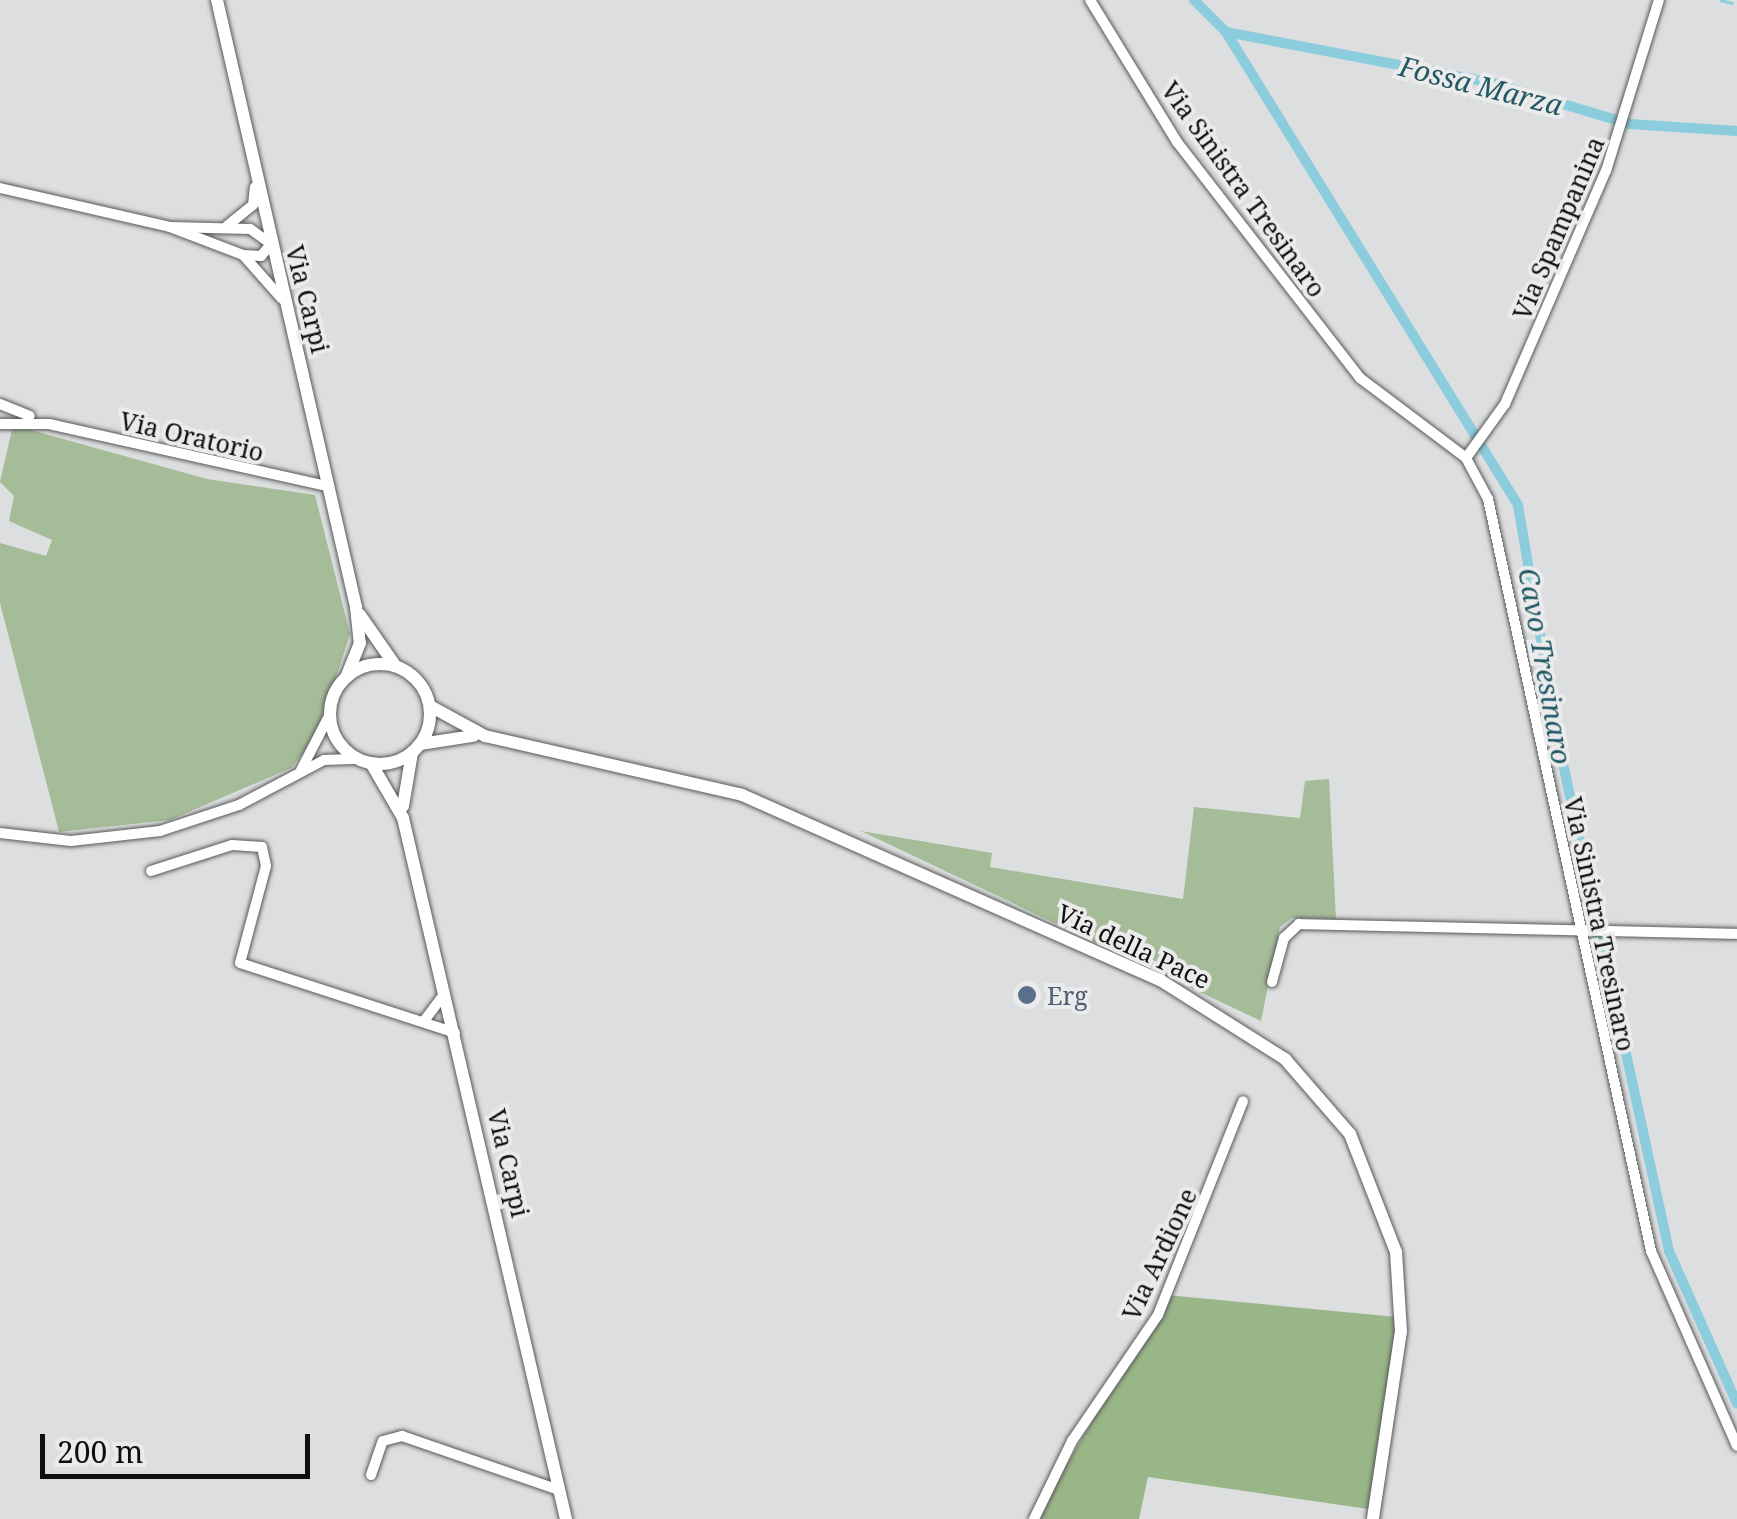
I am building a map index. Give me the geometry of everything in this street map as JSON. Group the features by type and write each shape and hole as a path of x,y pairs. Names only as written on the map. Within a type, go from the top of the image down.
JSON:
{"main road":[{"name":"Via Carpi","path":"218,0 356,607 360,643 330,714 342,745 365,761 404,818 566,1519"},
{"name":"Via Carpi","path":"356,607 396,666 419,681 430,706 416,748 404,818"},
{"path":"346,677 370,664 396,666"},
{"name":"Via della Pace","path":"430,706 485,736 742,796 1160,980 1285,1059 1350,1134 1396,1252 1401,1331 1372,1519"},
{"name":"Via della Pace","path":"416,748 485,736"},
{"path":"365,761 416,748"}],"street":[{"name":"Via Sinistra Tresinaro","path":"1090,0 1177,142 1360,378 1466,458 1488,499 1650,1251 1737,1446"},
{"name":"Via Spampanina","path":"1466,458 1484,439 1623,124 1659,0"},
{"path":"226,226 254,205 255,168"},
{"path":"0,188 170,227 243,255 261,256 271,244 226,226 170,227"},
{"path":"243,255 285,304"},
{"name":"Via Oratorio","path":"1,408 49,424 327,486"},
{"name":"Via Oratorio","path":"0,424 49,424"},
{"path":"299,772 330,714"},
{"path":"0,833 71,841 160,831 299,772 365,761"},
{"path":"151,872 232,845 262,846 266,866 240,963 455,1033"},
{"path":"1272,982 1284,938 1299,924 1737,934"},
{"path":"424,1021 445,992"},
{"name":"Via Ardione","path":"1034,1519 1072,1440 1158,1315 1243,1101"},
{"path":"371,1475 383,1441 402,1436 558,1490"}],"green space":[{"path":"13,425 207,479 315,495 350,634 318,734 291,768 170,820 59,832 0,603 0,543 46,556 52,540 9,521 14,496 0,482"},
{"path":"1329,779 1336,919 1292,918 1280,927 1261,1021 861,831 992,853 990,867 1183,899 1194,807 1300,818 1305,781"},
{"path":"1166,1295 1397,1317 1375,1510 1148,1477 1139,1519 1035,1519"}],"waterway":[{"name":"Cavo Tresinaro","path":"1194,0 1226,32 1518,505 1557,736 1669,1251 1737,1404"},
{"path":"1721,0 1732,3"},
{"name":"Fossa Marza","path":"1226,32 1493,83 1630,124 1737,131"}],"place":[{"name":"Erg","path":"1027,995"}]}
